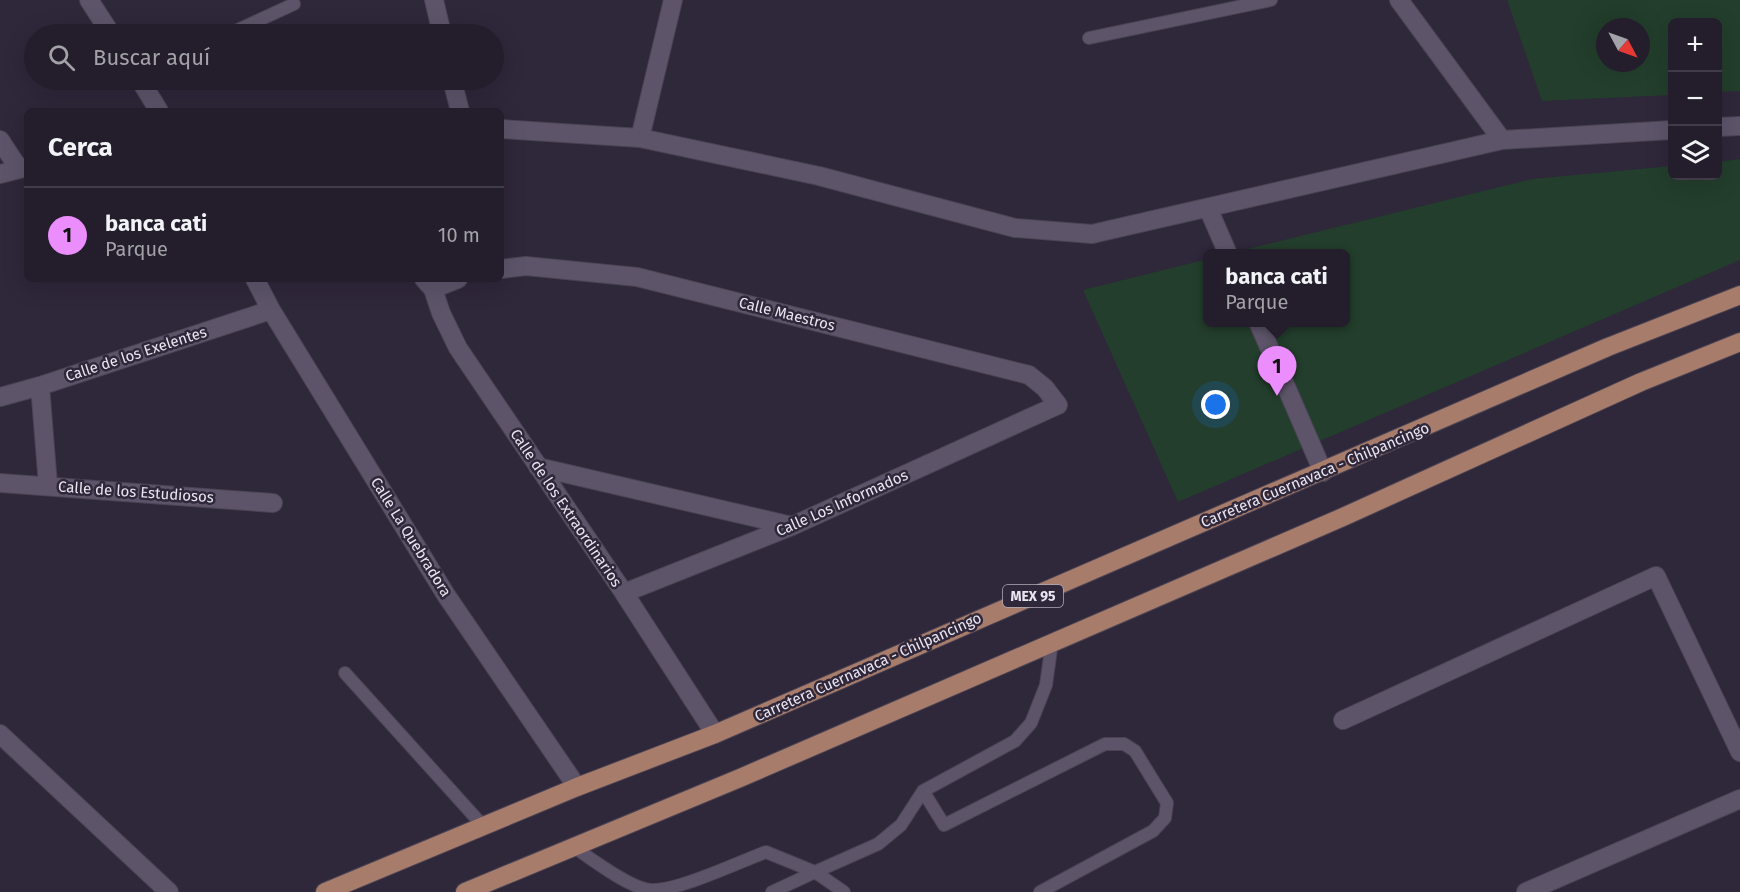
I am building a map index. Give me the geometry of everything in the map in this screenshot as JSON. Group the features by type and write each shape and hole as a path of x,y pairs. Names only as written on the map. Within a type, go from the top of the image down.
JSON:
{"main road":[{"name":"Carretera Cuernavaca - Chilpancingo","path":"325,892 715,734 1608,347 1740,295"},
{"path":"465,892 740,778 1343,517 1641,382 1740,342"}],"street":[{"path":"89,0 105,24"},
{"path":"434,0 440,24"},
{"path":"640,138 673,0"},
{"path":"1399,0 1502,140"},
{"path":"146,90 157,108"},
{"path":"455,90 459,108"},
{"path":"1722,127 1740,126"},
{"path":"504,129 640,138 819,176 1015,228 1092,234 1502,140 1668,130"},
{"path":"0,140 23,168 0,174"},
{"path":"1208,208 1226,249"},
{"name":"Calle Maestros","path":"504,269 526,266 637,277 1029,375 1045,388 1058,405"},
{"name":"Calle La Quebradora","path":"257,282 271,310 446,595 577,788"},
{"name":"Calle de los Extraordinarios","path":"429,284 458,348 624,593 715,734"},
{"name":"Calle de los Exelentes","path":"0,397 271,310"},
{"path":"1260,327 1323,472"},
{"path":"40,386 48,485"},
{"name":"Calle Los Informados","path":"624,593 792,526 1058,405"},
{"path":"538,467 792,526"},
{"name":"Calle de los Estudiosos","path":"0,483 273,503"},
{"path":"1343,720 1656,576 1740,752"},
{"path":"0,734 169,892"},
{"path":"1526,892 1740,799"}],"lane":[{"path":"1089,38 1271,0"},
{"path":"251,24 294,4"},
{"path":"772,892 878,844 901,825 923,791 1015,741 1031,723 1046,685 1052,642"},
{"path":"345,673 483,827"},
{"path":"923,791 944,825 1105,744 1124,744 1135,751 1167,802 1165,818 1153,831 1040,892"},
{"path":"574,847 613,875 649,890 672,887 766,852 815,872 844,892"}],"green space":[{"path":"1507,0 1740,0 1740,91 1722,92 1722,18 1668,18 1668,95 1542,101"},
{"path":"1740,159 1740,260 1178,502 1083,290 1203,260 1203,327 1350,327 1350,249 1247,249 1532,179 1668,166 1668,180 1722,180 1722,161"}],"place":[{"name":"banca cati","path":"1277,396"}]}
